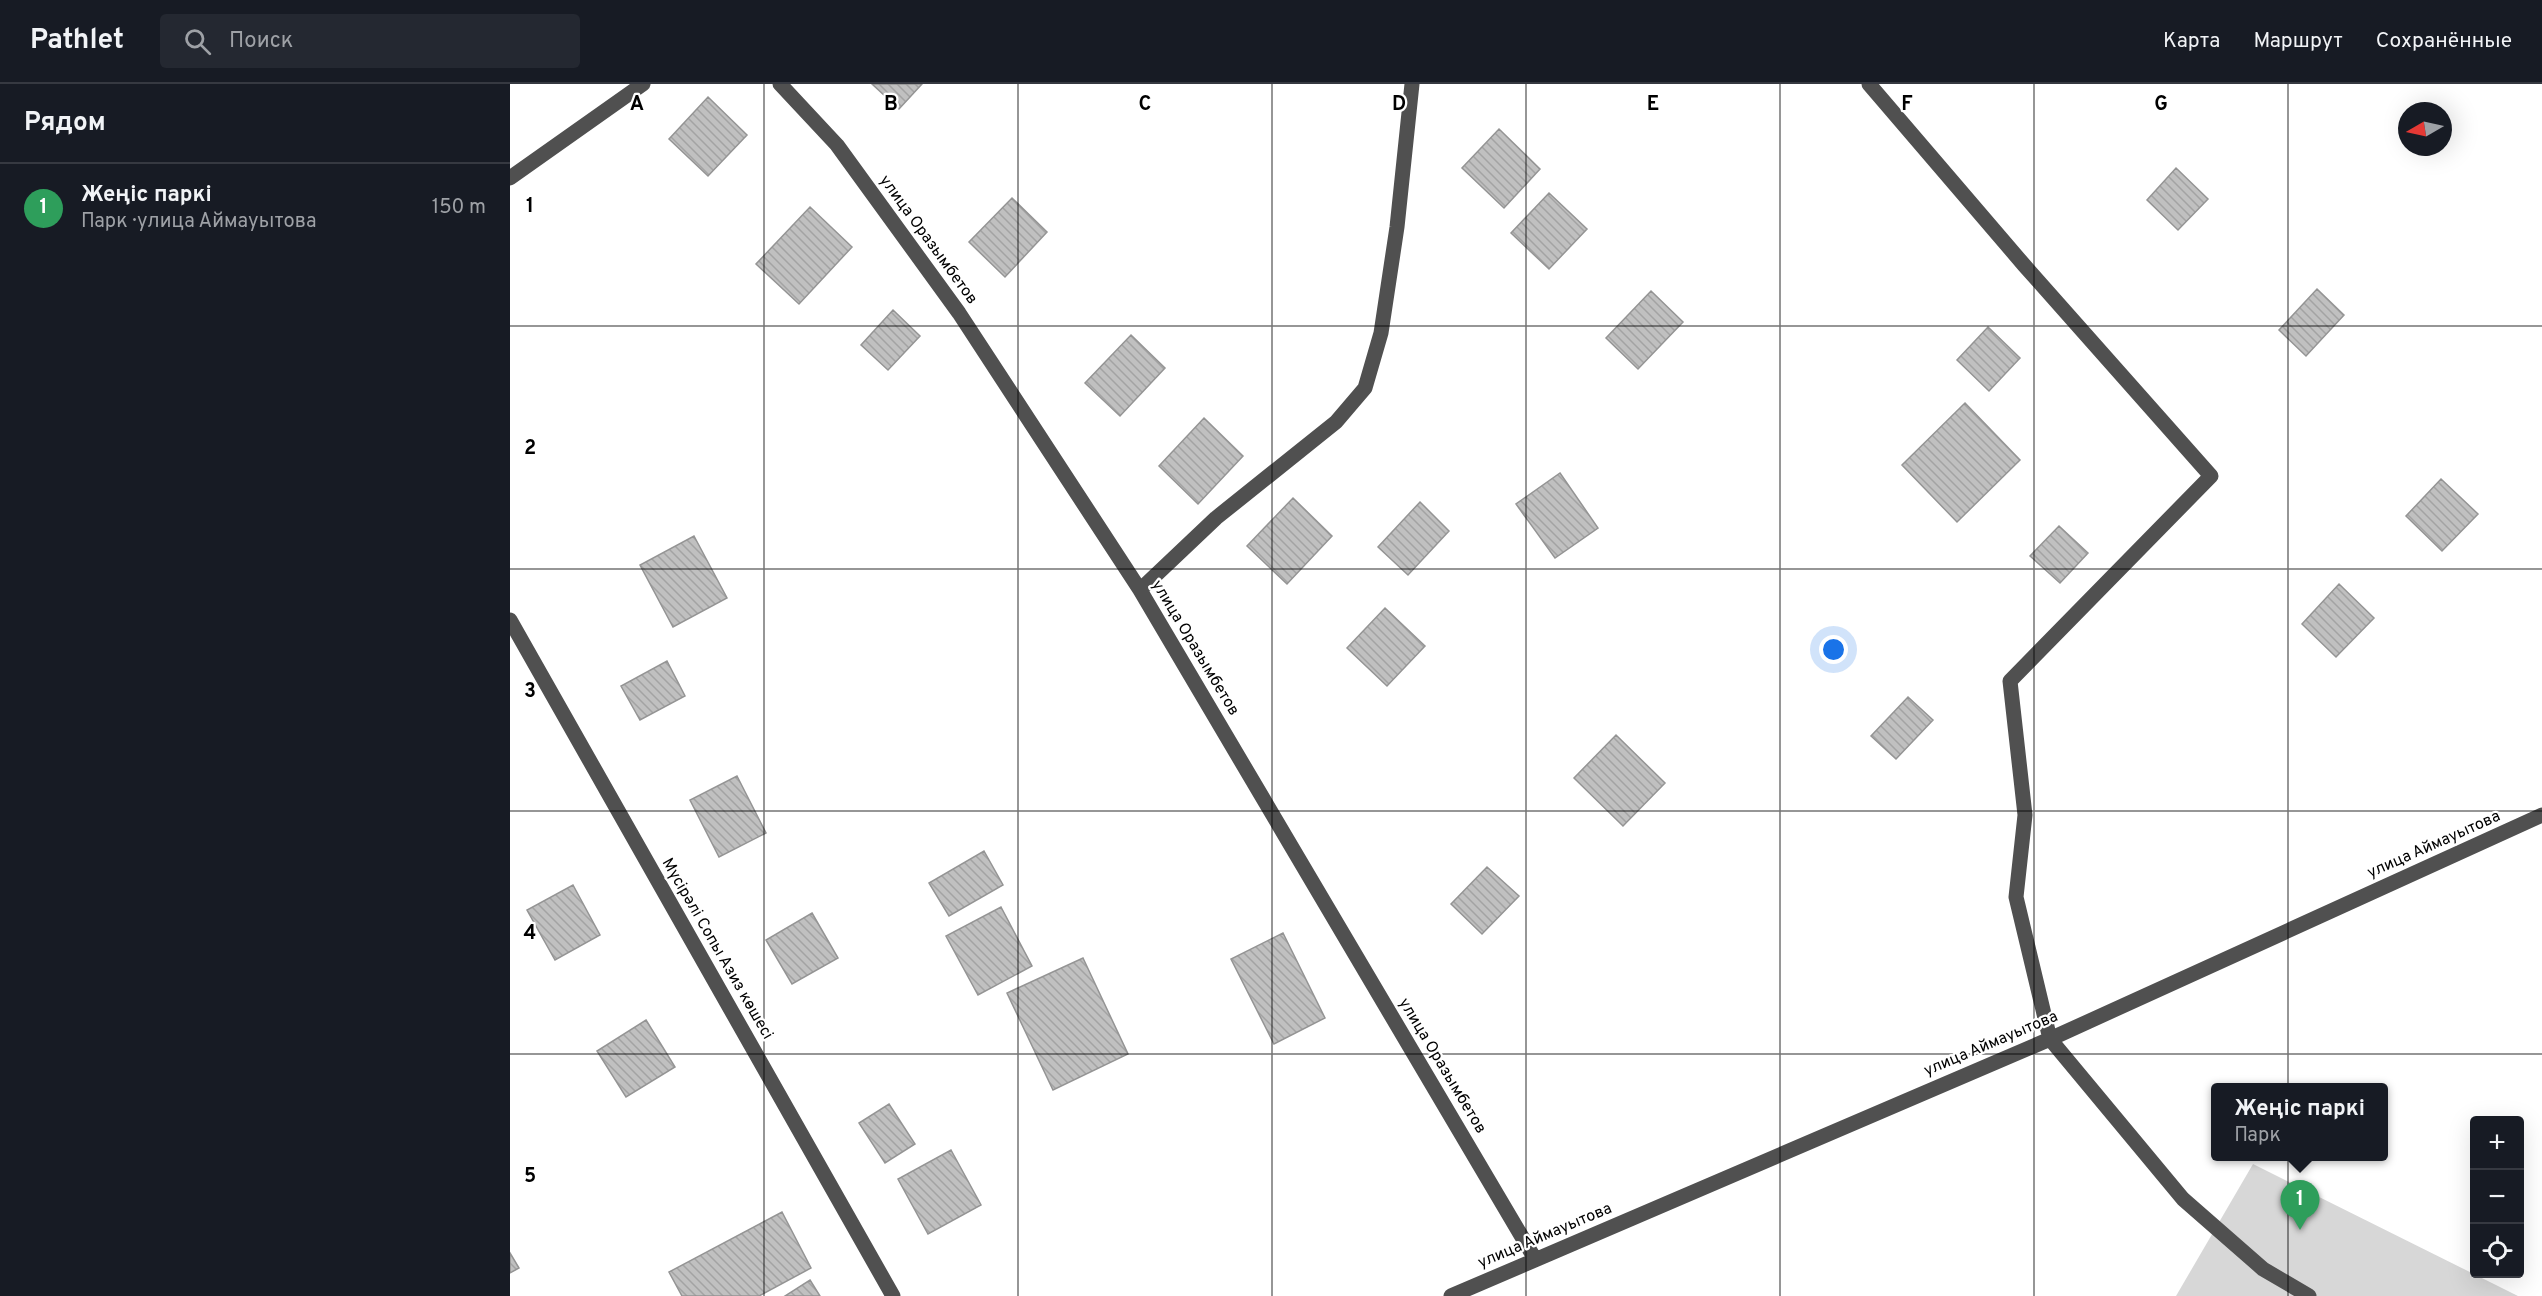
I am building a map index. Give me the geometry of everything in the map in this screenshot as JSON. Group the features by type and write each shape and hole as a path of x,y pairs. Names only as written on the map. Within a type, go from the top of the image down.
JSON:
{"street":[{"path":"510,178 643,84"},
{"name":"улица Оразымбетов","path":"780,84 837,146 959,313 1140,590 1535,1259"},
{"path":"1140,590 1216,518 1336,422 1365,388 1381,333 1397,227 1412,84"},
{"path":"1869,84 2024,265 2211,476 2010,681 2025,815 2016,897 2050,1039 2182,1199 2263,1269 2309,1296"},
{"name":"Мүсірәлі Сопы Азиз көшесі","path":"510,620 893,1296"},
{"name":"улица Аймауытова","path":"1451,1296 2050,1039 2542,816"}],"shaded area":[{"path":"2253,1164 2470,1272 2470,1278 2482,1278 2518,1296 2176,1296"}],"building":[{"path":"872,84 922,84 899,109"},
{"path":"708,97 747,135 708,176 669,139"},
{"path":"1499,129 1540,169 1504,208 1462,168"},
{"path":"2176,168 2208,199 2178,230 2147,200"},
{"path":"1549,193 1587,229 1549,269 1511,233"},
{"path":"1012,198 1047,232 1005,277 969,242"},
{"path":"810,207 852,247 799,304 756,264"},
{"path":"2317,289 2344,315 2306,356 2279,330"},
{"path":"1651,291 1683,322 1638,369 1606,338"},
{"path":"893,310 920,336 888,370 861,345"},
{"path":"1988,327 2020,358 1989,391 1957,360"},
{"path":"1131,335 1165,368 1120,416 1085,383"},
{"path":"1965,403 2020,460 1957,522 1902,465"},
{"path":"1204,418 1243,456 1198,504 1159,466"},
{"path":"1560,473 1598,528 1555,558 1516,504"},
{"path":"2441,479 2478,514 2442,551 2406,516"},
{"path":"1293,498 1332,536 1287,584 1247,546"},
{"path":"1420,502 1449,531 1408,575 1378,547"},
{"path":"2059,526 2088,553 2060,583 2030,556"},
{"path":"694,536 727,598 673,627 640,565"},
{"path":"2339,584 2374,618 2336,657 2302,624"},
{"path":"1385,608 1425,646 1387,686 1347,648"},
{"path":"667,661 685,696 640,720 621,686"},
{"path":"1908,697 1933,720 1896,759 1871,736"},
{"path":"1616,735 1665,783 1623,826 1574,778"},
{"path":"737,776 766,833 719,857 690,800"},
{"path":"984,851 1003,885 949,916 929,883"},
{"path":"1487,867 1519,896 1482,934 1451,904"},
{"path":"573,885 600,935 555,960 527,910"},
{"path":"1001,907 1032,966 978,995 946,936"},
{"path":"812,913 838,958 792,984 766,940"},
{"path":"1283,933 1325,1018 1274,1044 1231,959"},
{"path":"1083,958 1128,1054 1053,1090 1007,993"},
{"path":"646,1020 675,1067 626,1097 597,1051"},
{"path":"889,1104 915,1144 885,1163 859,1123"},
{"path":"951,1150 981,1205 928,1234 898,1179"},
{"path":"782,1212 811,1268 759,1296 682,1296 669,1272"},
{"path":"510,1253 519,1268 510,1273"},
{"path":"810,1280 820,1296 785,1296"}],"place":[{"name":"Жеңіс паркі","path":"2300,1230"}]}
